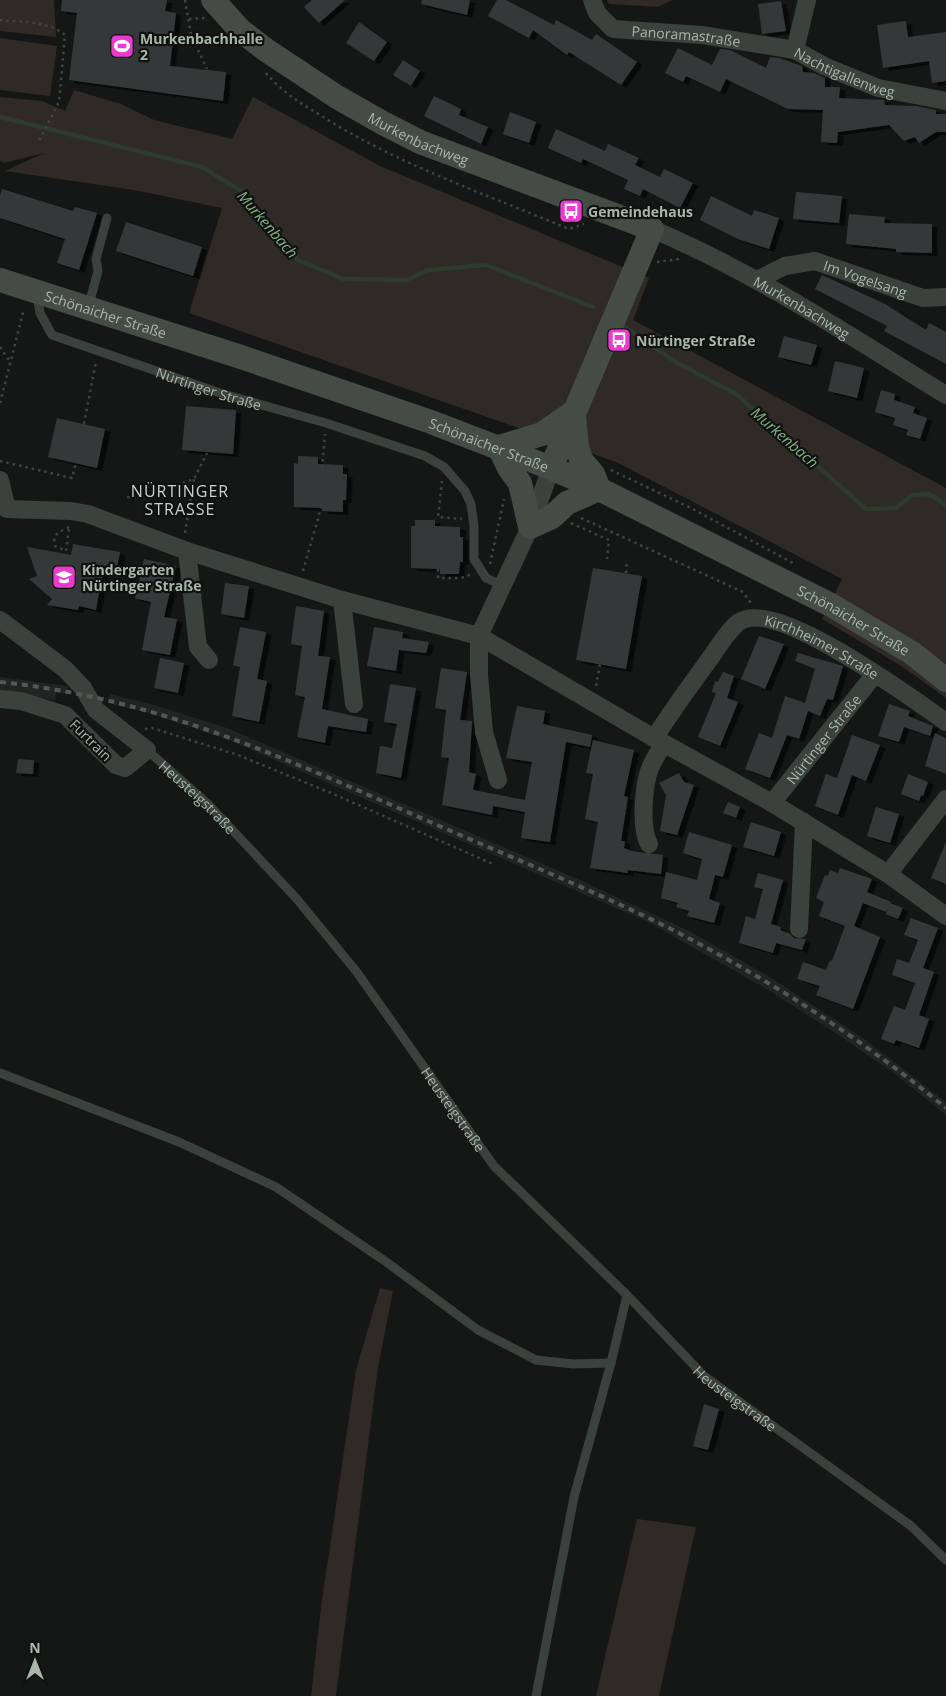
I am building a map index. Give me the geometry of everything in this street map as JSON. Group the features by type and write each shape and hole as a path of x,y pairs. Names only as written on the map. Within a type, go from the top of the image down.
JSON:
{"main road":[{"name":"Murkenbachweg","path":"210,9 266,50 337,97 420,142 652,229"},
{"path":"551,468 652,229"},
{"name":"Schönaicher Straße","path":"0,280 31,300 88,308 238,356 499,447 551,468 599,489 831,605 912,653 946,680"},
{"path":"574,412 577,446 581,460 593,474 599,489 569,508 530,527 520,483 509,468 499,447 542,434 574,412"}],"street":[{"name":"Panoramastraße","path":"592,0 597,13 613,29 702,36 784,46 795,50"},
{"name":"Nachtigallenweg","path":"807,0 795,50 824,66 878,88 946,101"},
{"name":"Murkenbachweg","path":"652,229 697,248 757,280 946,394"},
{"name":"Im Vogelsang","path":"757,280 785,266 816,262 922,298 946,298"},
{"path":"498,780 484,732 479,676 479,636 530,527 551,468"},
{"path":"0,480 4,513 71,510 88,514 184,550 299,587 479,636 659,741 804,822 888,874 946,916"},
{"path":"184,550 198,647 209,660"},
{"path":"342,600 354,704"},
{"name":"Kirchheimer Straße","path":"659,741 724,638 738,622 747,618 762,618 800,630 875,674 946,722"},
{"name":"Heusteigstraße","path":"0,620 64,669 83,688 96,710 147,750"},
{"name":"Nürtinger Straße","path":"772,804 875,674"},
{"name":"Furtrain","path":"0,699 21,701 65,715 116,765 125,768 147,750"},
{"path":"649,844 646,838 644,822 646,788 659,741"},
{"path":"888,874 946,799"},
{"path":"799,929 804,822"}],"lane":[{"path":"88,308 98,271 96,259 107,218"},
{"name":"Nürtinger Straße","path":"31,300 52,335 223,394 326,423 425,456 444,467 465,491 471,504 474,559 486,578"},
{"path":"486,578 504,586"},
{"name":"Heusteigstraße","path":"147,750 208,804 296,898 356,971 494,1166 627,1295 704,1376 911,1526 946,1560"},
{"path":"0,1073 179,1142 276,1187 385,1261 478,1330 536,1360 573,1364 611,1363"},
{"path":"536,1696 574,1497 611,1363 627,1295"}],"path":[{"path":"185,0 191,34 207,69"},
{"path":"189,19 210,9"},
{"path":"0,20 29,22 59,30 64,34 59,102 38,142"},
{"path":"639,259 652,263 684,259"},
{"path":"0,403 10,362 31,300"},
{"path":"0,347 10,362"},
{"path":"84,424 98,350"},
{"path":"322,468 326,423"},
{"path":"184,550 194,479 207,453"},
{"path":"0,462 72,478 76,463"},
{"path":"444,467 438,517 473,520"},
{"path":"126,497 140,498 194,479"},
{"path":"486,578 505,494"},
{"path":"299,587 309,542 320,508"},
{"path":"608,559 609,540 563,520 569,508 743,592 762,618"},
{"path":"69,528 58,532 54,541 55,546 66,551 69,528 71,510"},
{"path":"626,573 627,561"},
{"path":"438,569 438,578 461,578 480,568"},
{"path":"594,703 600,664"},
{"path":"127,734 152,728 238,756 331,793 493,864"}],"shaded area":[{"path":"0,0 54,0 56,37 0,31"},
{"path":"607,0 673,0 657,7 609,4"},
{"path":"0,38 57,46 50,96 0,90"},
{"path":"74,90 121,104 154,120 232,139 253,97 380,166 649,278 633,320 946,488 946,698 903,667 822,619 842,579 616,462 189,313 222,208 134,190 5,171 44,153 4,163 0,161 0,97 42,101 65,111"},
{"path":"0,677 68,686 66,694 56,693 55,700 0,692"},
{"path":"110,694 154,705 227,728 578,879 691,932 770,977 866,1040 946,1102 946,1115 894,1073 828,1028 765,988 648,922 231,741 153,714 108,703"},
{"path":"380,1288 393,1291 378,1367 336,1696 311,1696 321,1607 356,1370"},
{"path":"637,1519 696,1527 659,1696 596,1696"}],"building":[{"name":"Murkenbachhalle 2","path":"62,0 167,0 165,11 176,13 170,66 226,72 223,101 69,80 77,13 61,11"},
{"path":"312,0 345,0 319,23 304,7"},
{"path":"422,0 470,0 467,15 421,4"},
{"path":"497,0 506,0 554,25 556,20 592,40 596,34 637,62 621,85 569,52 567,55 533,30 529,38 488,16"},
{"path":"781,1 786,31 762,34 758,4"},
{"path":"906,21 908,37 946,32 946,81 932,83 929,61 883,68 877,25"},
{"path":"359,22 387,42 374,61 346,43"},
{"path":"678,48 712,65 720,49 730,50 766,68 770,57 779,58 802,66 803,72 814,73 825,78 825,87 840,87 839,98 884,100 885,105 916,106 936,110 936,114 946,114 946,132 936,132 919,143 915,137 904,141 889,125 838,132 837,143 821,142 823,110 788,109 726,79 720,92 686,76 683,82 665,73"},
{"path":"403,60 420,71 411,86 393,75"},
{"path":"434,96 461,109 459,115 488,127 481,144 424,116"},
{"path":"510,112 536,122 529,143 503,134"},
{"path":"556,129 605,151 608,144 639,158 635,165 660,177 664,169 693,183 680,208 643,189 640,196 624,189 628,180 583,159 581,163 548,148"},
{"path":"2,189 73,211 75,207 97,213 79,270 57,263 65,239 0,218 0,196"},
{"path":"796,192 842,196 839,223 793,219"},
{"path":"711,196 752,216 754,210 779,218 769,249 738,239 700,220"},
{"path":"849,214 885,217 884,223 932,224 932,253 896,252 896,249 846,244"},
{"path":"126,222 202,247 193,276 116,251"},
{"path":"822,275 885,304 926,330 929,323 946,332 946,364 884,331 887,326 815,289"},
{"path":"784,336 817,345 811,365 778,357"},
{"path":"835,361 864,368 857,398 828,391"},
{"path":"881,390 895,394 894,400 915,407 913,413 927,418 920,439 906,435 908,430 893,425 895,418 875,412"},
{"path":"186,406 236,410 233,454 182,450"},
{"path":"57,418 105,429 97,468 48,457"},
{"path":"298,456 318,457 318,464 343,465 343,474 347,474 346,500 343,500 343,512 322,511 322,508 294,507 294,463 298,464"},
{"path":"415,520 435,520 435,526 460,527 460,537 463,537 463,562 460,562 459,574 440,574 440,569 411,568 411,526 415,526"},
{"name":"Kindergarten Nürtinger Straße","path":"73,544 120,552 116,573 103,571 96,610 79,606 78,610 47,605 52,599 29,579 37,576 27,547 71,555"},
{"path":"144,559 176,566 164,617 177,619 170,655 142,650 151,602 135,598"},
{"path":"593,568 642,576 626,669 576,660"},
{"path":"225,583 249,586 244,618 221,614"},
{"path":"296,606 324,611 318,656 330,657 322,709 368,719 366,732 328,726 325,743 297,737 305,697 295,695 302,646 291,644"},
{"path":"240,627 266,632 257,679 267,681 259,722 232,716 240,667 233,665"},
{"path":"374,627 403,632 402,638 429,642 426,653 399,650 396,671 367,666"},
{"path":"759,636 784,644 765,689 741,679"},
{"path":"798,653 843,666 833,700 827,699 820,716 808,711 799,739 787,735 770,778 745,769 759,733 772,738 785,696 805,703 815,669 795,661"},
{"path":"160,658 184,663 178,693 154,688"},
{"path":"441,668 467,672 460,720 472,721 469,772 476,774 473,790 525,800 532,762 506,758 517,706 545,711 543,724 592,735 590,747 566,742 550,842 521,838 525,812 493,806 492,815 442,805 449,758 441,757 446,710 435,708"},
{"path":"723,672 734,676 727,698 738,702 720,746 698,737 716,693 712,692 715,681 718,682"},
{"path":"390,684 416,688 401,778 376,773 380,746 392,748 397,724 384,722"},
{"path":"889,704 910,711 908,716 933,726 930,736 904,727 899,742 878,736"},
{"path":"935,733 946,738 946,774 925,766"},
{"path":"852,735 880,745 866,781 852,775 838,815 815,806 826,774 837,778"},
{"path":"593,740 634,750 624,796 628,797 621,841 625,841 624,848 631,851 663,855 661,874 628,870 628,873 590,868 598,822 585,819 593,774 586,773"},
{"path":"18,759 34,760 33,774 16,773"},
{"path":"679,773 684,782 694,785 677,835 660,831 666,795 659,783"},
{"path":"908,774 928,782 919,801 901,794"},
{"path":"728,802 740,807 736,818 723,813"},
{"path":"876,807 899,814 890,843 867,836"},
{"path":"751,822 781,832 774,856 743,847"},
{"path":"689,832 732,845 723,877 715,875 709,899 720,903 714,923 687,916 689,911 676,907 678,903 661,898 666,872 697,880 702,859 683,853"},
{"path":"946,842 946,884 931,878"},
{"path":"840,868 872,879 867,892 891,902 886,912 863,903 854,926 880,937 853,1009 816,995 820,986 797,979 803,962 826,970 830,960 832,961 845,926 819,916 824,902 816,898 825,875 828,876 830,870 838,873"},
{"path":"758,873 783,880 771,924 781,927 780,930 794,938 806,939 802,950 776,943 773,953 739,943 746,916 755,919 763,889 754,887"},
{"path":"890,903 903,908 898,919 886,914"},
{"path":"911,918 938,928 923,968 934,972 919,1015 929,1019 919,1048 896,1040 894,1044 881,1039 894,1006 905,1010 915,983 892,975 897,959 909,963 918,940 904,935"},
{"path":"704,1404 719,1409 708,1450 693,1446"}],"waterway":[{"name":"Murkenbach","path":"0,117 202,167 243,192 298,260 343,279 406,280 428,270 486,265 593,307"},
{"name":"Murkenbach","path":"623,326 679,364 736,394 866,509 896,508 912,495 929,494 946,505"}],"railway":[{"path":"0,682 58,690 113,702 220,734 323,775 612,901 709,949 780,990 882,1058 946,1108"}],"place":[{"name":"Murkenbachhalle 2","path":"122,46"},
{"name":"Gemeindehaus","path":"571,211"},
{"name":"Nürtinger Straße","path":"619,340"},
{"name":"Kindergarten Nürtinger Straße","path":"64,577"}],"district":[{"name":"NÜRTINGER STRASSE","path":"180,500"}]}
